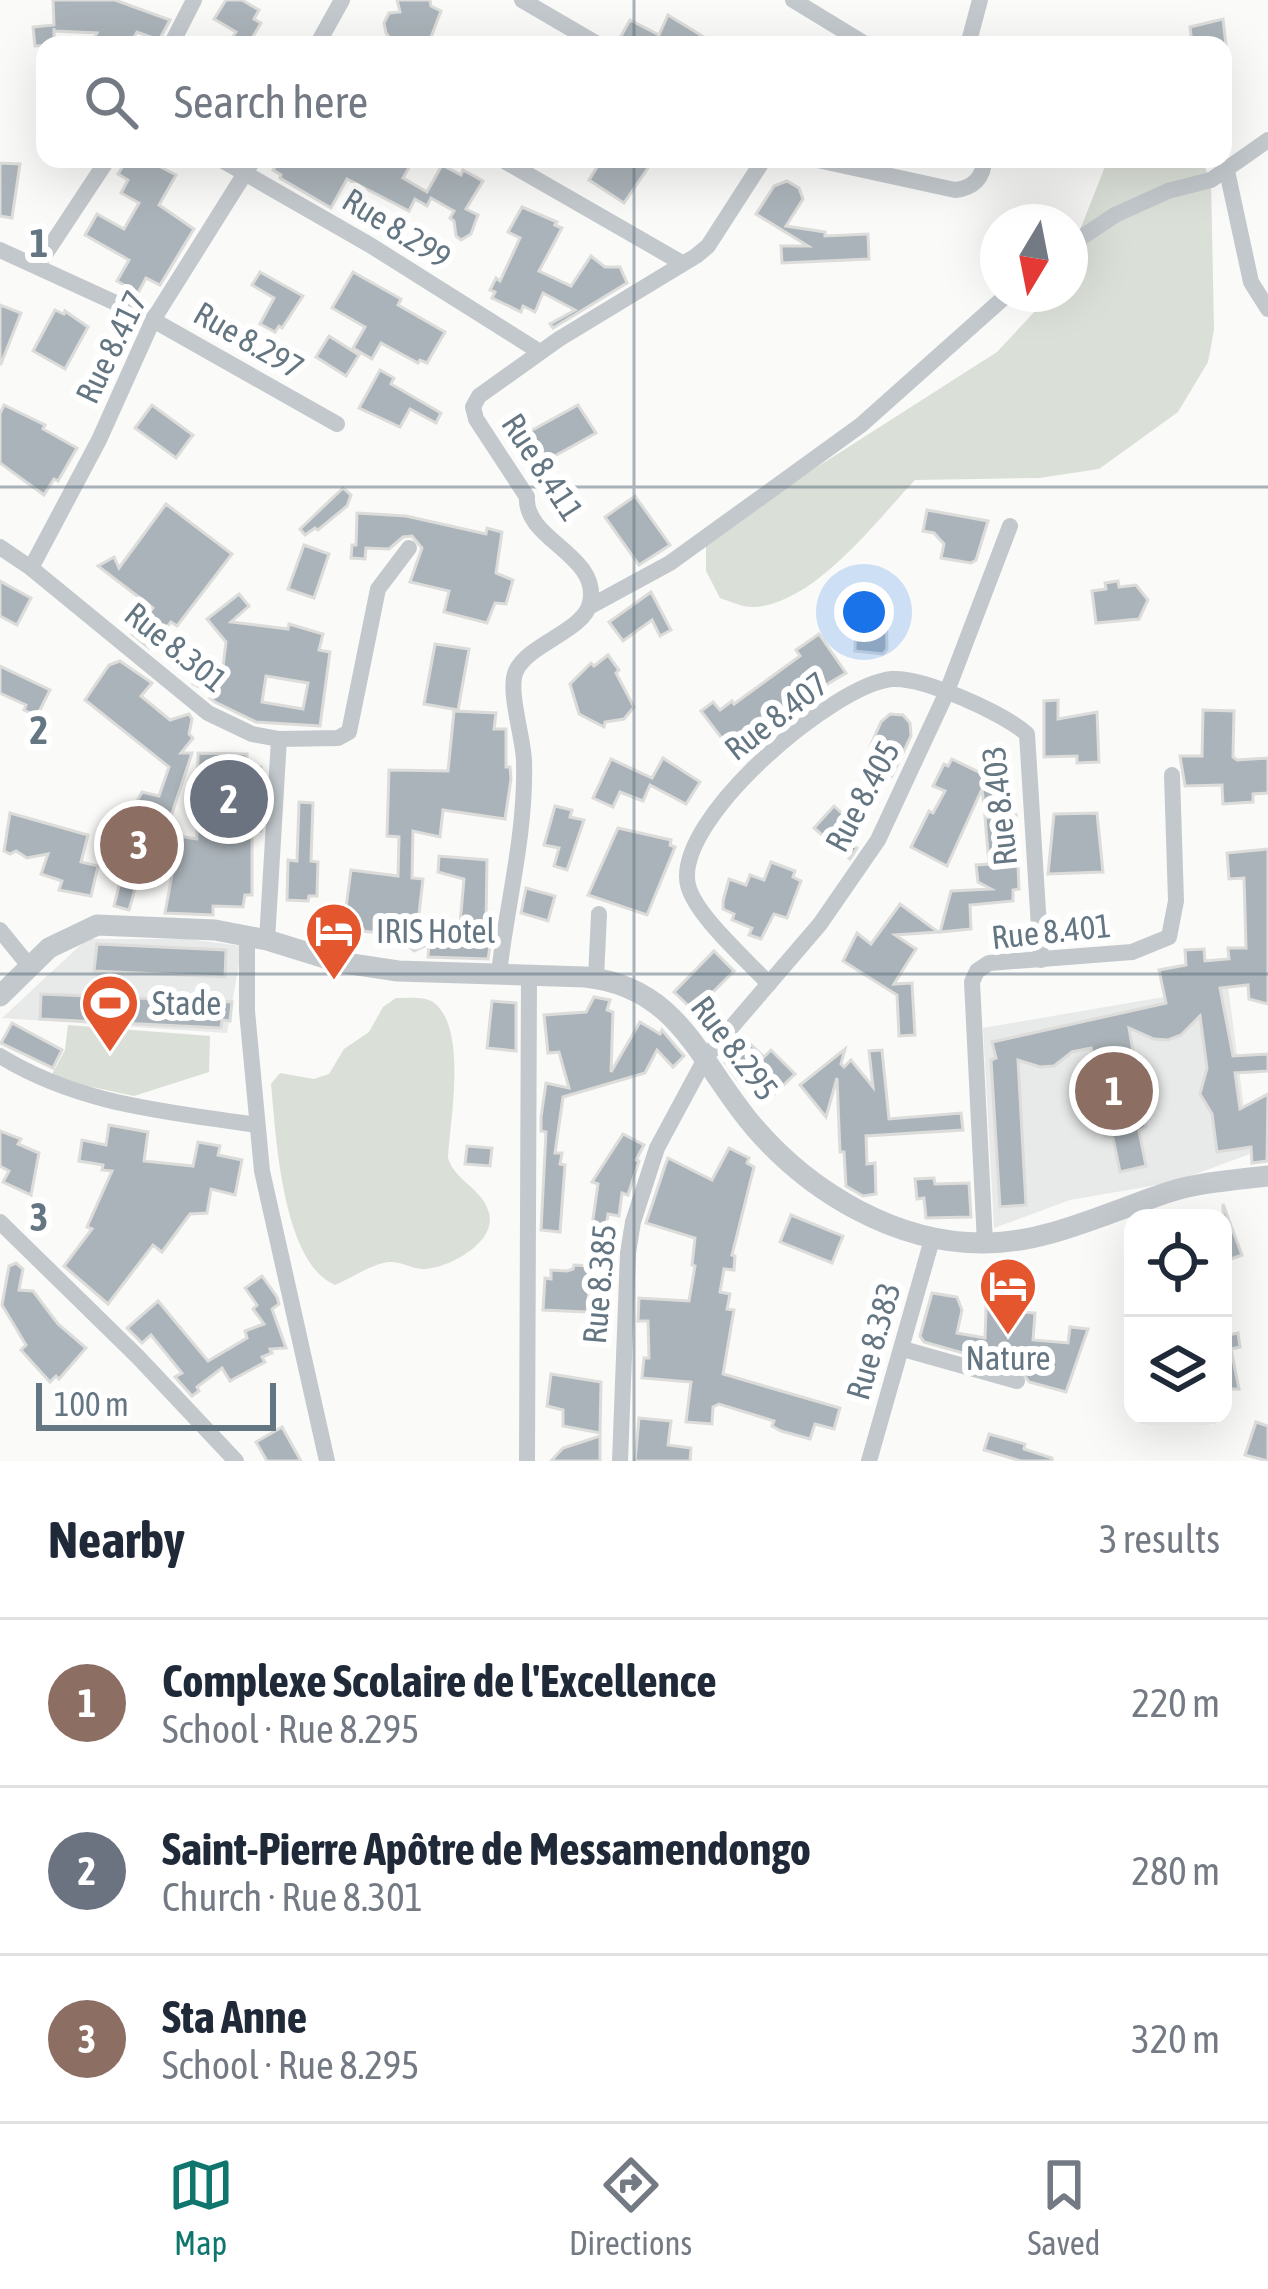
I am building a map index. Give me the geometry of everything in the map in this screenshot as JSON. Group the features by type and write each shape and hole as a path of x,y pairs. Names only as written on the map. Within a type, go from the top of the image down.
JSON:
{"street":[{"path":"176,36 194,0"},
{"path":"322,36 342,0"},
{"path":"522,0 584,36"},
{"path":"794,0 852,36"},
{"path":"970,36 980,0"},
{"path":"1232,167 1268,140"},
{"path":"38,265 102,168"},
{"name":"Rue 8.417","path":"31,568 92,456 153,320 248,168"},
{"name":"Rue 8.299","path":"255,168 540,352"},
{"path":"517,168 682,263"},
{"name":"Rue 8.411","path":"589,608 587,583 578,563 542,530 473,407 479,396 540,352 707,246 758,168"},
{"path":"854,168 955,190 977,181 981,168"},
{"path":"1088,233 1114,215 1231,168"},
{"path":"1227,171 1251,282 1268,309"},
{"name":"Rue 8.297","path":"0,250 153,320 337,424"},
{"path":"499,974 523,824 524,754 513,679 524,659 589,608 670,563 829,449 989,312"},
{"name":"Rue 8.405","path":"706,1057 820,924 878,840 946,694 1010,526"},
{"name":"Rue 8.301","path":"0,548 208,713 252,734 279,740"},
{"path":"327,1461 262,1171 256,1126 257,938 279,740 338,738 349,732 378,589 409,548"},
{"name":"Rue 8.407","path":"769,984 688,890 686,874 709,820 753,766 864,687 890,679 913,681 946,694"},
{"name":"Rue 8.403","path":"946,694 1027,734 1041,960"},
{"name":"Rue 8.401","path":"985,1244 972,982 977,971 989,963 1132,952 1169,937 1176,901 1172,776"},
{"path":"596,978 599,914"},
{"name":"Rue 8.295","path":"0,996 49,948 97,925 257,938 379,969 596,978 646,994 665,1009 706,1057 752,1125 810,1180 868,1215 933,1236 985,1244 1017,1240 1197,1185 1268,1176"},
{"path":"0,930 30,967"},
{"path":"527,1461 529,974"},
{"path":"0,1056 31,1075 85,1096 256,1126"},
{"name":"Rue 8.385","path":"620,1461 632,1222 657,1148 706,1057"},
{"path":"0,1222 236,1461"},
{"name":"Rue 8.383","path":"869,1461 933,1236"},
{"path":"903,1349 1017,1381"}],"shaded area":[{"path":"1104,168 1205,168 1211,180 1214,330 1208,362 1178,412 1099,469 1039,478 915,480 843,557 801,591 756,607 720,598 706,571 706,538 997,352 1034,312 1088,312 1088,210"},
{"path":"87,939 188,939 242,946 227,1033 2,1018"},
{"path":"1228,986 1250,1154 1174,1182 1070,1200 994,1228 983,1028"},
{"path":"396,998 429,1000 444,1014 454,1052 448,1158 484,1202 490,1221 481,1241 448,1263 421,1269 389,1262 335,1285 317,1272 293,1225 279,1164 271,1084 280,1073 314,1079 329,1074 344,1049 369,1032 383,1007"},
{"path":"68,1025 210,1036 209,1072 134,1096 50,1078 65,1050"}],"building":[{"path":"53,0 115,0 170,20 161,36 54,31 54,36 36,36 35,46 33,27 54,25"},
{"path":"226,0 242,0 259,10 254,19 261,23 253,36 233,36 236,32 214,19"},
{"path":"397,0 430,0 441,11 431,36 388,36 384,23 389,13 400,12"},
{"path":"668,15 702,36 621,36 630,20 659,35"},
{"path":"1223,19 1225,36 1191,36 1190,27"},
{"path":"0,163 20,164 12,218 0,216"},
{"path":"122,168 163,168 176,175 159,205 194,229 160,285 146,278 138,293 117,281 129,260 85,235 97,214 124,229 139,203 121,193 128,180 118,174"},
{"path":"409,168 403,178 427,192 440,168 461,175 463,170 483,181 466,209 478,215 471,234 461,240 450,218 454,211 431,198 427,206 415,199 409,211 347,179 331,208 273,170"},
{"path":"596,168 648,168 624,203 589,180"},
{"path":"787,181 799,188 803,199 786,226 825,232 825,236 868,234 869,259 782,263 781,246 808,246 756,214 774,186"},
{"path":"522,207 562,228 539,271 571,286 591,256 605,267 620,267 627,283 553,328 550,324 575,310 543,293 535,312 523,306 521,312 492,298 495,292 490,290 496,278 500,281 520,238 508,232"},
{"path":"260,272 303,296 275,332 260,324 274,298 252,285"},
{"path":"353,272 401,299 398,305 445,332 427,363 381,343 372,359 353,348 365,327 332,308"},
{"path":"0,305 21,313 1,364 0,364"},
{"path":"55,310 65,311 88,327 65,369 33,351"},
{"path":"329,336 359,355 346,376 316,357"},
{"path":"380,370 394,378 391,384 441,413 436,423 410,409 400,427 359,408"},
{"path":"4,405 77,448 44,495 0,463"},
{"path":"152,405 193,435 176,458 135,428"},
{"path":"578,405 596,433 533,468 516,439"},
{"path":"343,488 351,495 347,506 305,535 300,529"},
{"path":"635,496 670,545 639,565 605,517"},
{"path":"166,504 232,554 177,626 171,622 149,648 132,634 153,608 98,566 114,557 119,568"},
{"path":"927,510 988,521 976,560 941,558 944,544 934,533 923,531"},
{"path":"357,513 406,516 486,534 487,528 502,532 496,573 513,580 506,604 495,603 487,623 444,612 449,591 410,582 422,548 412,536 389,549 366,548 365,559 351,558"},
{"path":"304,545 329,554 314,598 288,589"},
{"path":"0,581 31,598 17,625 0,616"},
{"path":"1118,581 1119,587 1136,585 1148,600 1139,619 1096,623 1092,591"},
{"path":"651,592 671,630 660,636 652,620 623,641 609,622"},
{"path":"239,594 249,606 231,622 288,629 289,624 323,634 319,650 330,652 320,726 256,722 215,702 212,693 193,684 199,671 222,675 226,642 207,619","holes":["266,676 308,683 303,709 262,702"]},
{"path":"886,606 887,649 883,654 855,651 856,608"},
{"path":"819,634 846,673 797,702 800,706 775,724 768,723 731,746 723,740 701,711 713,702 720,710 734,704 800,656 796,650"},
{"path":"435,644 469,649 458,710 424,704"},
{"path":"608,655 634,707 624,719 605,722 604,727 579,714 570,684 591,663 594,666"},
{"path":"120,661 152,683 141,696 170,720 189,714 193,738 181,753 192,753 148,886 137,882 129,910 114,906 125,862 116,858 120,832 142,792 159,796 169,767 85,700 109,665"},
{"path":"0,666 50,690 37,716 0,693"},
{"path":"1058,700 1058,719 1097,712 1099,762 1077,763 1077,756 1044,757 1044,701"},
{"path":"1203,710 1234,711 1233,757 1268,758 1268,793 1253,794 1253,802 1223,804 1222,785 1185,786 1180,756 1202,756"},
{"path":"454,711 496,713 494,729 506,729 506,767 510,767 511,779 505,819 443,810 440,837 413,831 412,878 423,879 418,922 460,924 464,879 438,872 439,856 487,860 486,922 494,921 488,959 428,957 429,944 414,951 406,944 407,937 364,931 360,924 344,922 351,870 398,876 399,837 387,836 389,770 448,771"},
{"path":"890,714 903,715 910,723 911,736 892,776 870,747"},
{"path":"198,753 247,754 247,767 261,767 261,831 252,831 252,895 245,895 243,907 213,906 213,915 165,913 179,836 197,839"},
{"path":"663,758 700,782 686,804 650,785 643,801 620,792 613,807 593,798 611,759 652,778"},
{"path":"952,759 999,782 985,816 982,789 947,866 911,847 945,791 933,786 944,764 948,766"},
{"path":"299,802 313,803 311,861 318,862 317,896 309,896 308,901 287,900 288,860 297,861"},
{"path":"555,806 572,810 570,817 584,820 567,870 554,866 559,848 544,845"},
{"path":"834,806 854,824 841,838 857,848 850,859 814,828"},
{"path":"10,813 88,835 81,862 98,866 91,896 59,890 62,881 41,874 48,854 27,858 4,851"},
{"path":"1097,813 1103,872 1048,874 1054,814"},
{"path":"1016,815 1019,889 1013,890 1013,901 970,905 971,929 940,932 951,891 991,889 978,882 976,865 989,864 985,818"},
{"path":"618,828 671,840 675,847 647,915 588,895"},
{"path":"1268,849 1268,1004 1249,999 1248,985 1220,988 1233,1056 1268,1054 1268,1071 1235,1073 1240,1109 1268,1094 1267,1161 1252,1163 1251,1147 1217,1152 1212,1114 1200,1094 1207,1068 1200,1016 1181,1035 1168,1040 1129,1028 1146,1127 1139,1131 1146,1166 1120,1172 1113,1138 1105,1136 1091,1048 1072,1052 1054,1066 1018,1060 1026,1205 1000,1207 992,1042 1166,1003 1159,970 1186,965 1185,950 1204,949 1205,961 1229,959 1228,948 1246,948 1244,878 1229,879 1227,853"},
{"path":"771,862 795,871 793,877 801,881 787,918 774,914 761,939 749,935 752,928 732,920 734,914 723,909 723,901 729,879 746,885 750,875 764,880"},
{"path":"526,888 555,896 548,921 521,913"},
{"path":"900,904 938,932 895,935 916,949 894,984 912,983 915,1035 899,1036 897,995 843,961 857,933 871,944"},
{"path":"97,944 226,950 225,977 94,971"},
{"path":"714,951 734,971 694,1011 674,992"},
{"path":"41,994 232,1002 230,1021 222,1020 221,1028 40,1019"},
{"path":"594,997 610,1000 607,1010 613,1012 611,1072 640,1022 660,1034 662,1030 684,1056 673,1067 657,1050 645,1073 563,1097 555,1153 562,1153 560,1164 565,1165 560,1232 541,1230 546,1132 541,1131 541,1117 546,1083 569,1088 559,1052 548,1053 544,1015 586,1012"},
{"path":"492,1001 516,1003 516,1051 487,1048"},
{"path":"12,1023 62,1050 53,1068 1,1043"},
{"path":"746,1040 764,1057 771,1050 795,1074 767,1101 741,1075 737,1079 724,1061"},
{"path":"845,1049 841,1064 844,1067 851,1060 873,1087 869,1051 882,1050 889,1119 961,1113 963,1130 866,1136 867,1164 875,1163 876,1194 863,1196 846,1186 837,1078 826,1117 800,1085"},
{"path":"109,1125 148,1132 144,1161 193,1166 198,1142 220,1146 218,1155 242,1160 235,1195 211,1189 207,1213 190,1214 162,1252 153,1245 108,1304 64,1266 92,1229 87,1227 112,1171 79,1161 82,1140 106,1145"},
{"path":"0,1131 39,1153 31,1195 3,1182 9,1171 0,1166"},
{"path":"623,1134 644,1145 628,1195 622,1193 619,1216 608,1214 606,1228 592,1226 598,1184 592,1182"},
{"path":"467,1146 492,1148 490,1166 465,1164"},
{"path":"729,1148 749,1158 747,1163 754,1167 732,1255 734,1270 724,1269 720,1292 730,1294 727,1309 734,1310 723,1374 840,1408 834,1429 815,1424 810,1439 781,1431 772,1426 774,1421 719,1404 713,1407 712,1424 686,1422 691,1382 642,1378 644,1358 649,1358 648,1321 638,1321 639,1298 689,1301 695,1266 695,1238 646,1223 668,1158 712,1180"},
{"path":"934,1178 935,1184 969,1183 971,1217 926,1218 915,1179"},
{"path":"791,1215 843,1236 832,1263 780,1242"},
{"path":"1232,1228 1242,1255 1232,1259"},
{"path":"16,1263 23,1269 19,1290 33,1291 58,1324 86,1348 59,1379 56,1376 50,1382 21,1350 26,1345 2,1305 9,1266"},
{"path":"574,1265 591,1266 587,1312 543,1310 545,1278 551,1279 551,1270 567,1271"},
{"path":"262,1276 277,1297 279,1304 272,1309 286,1348 270,1349 272,1353 262,1357 265,1362 230,1381 222,1368 192,1396 175,1377 182,1373 151,1335 142,1343 127,1328 158,1301 208,1361 247,1338 245,1331 264,1324 245,1288"},
{"name":"Nature","path":"987,1283 1001,1284 1000,1310 1035,1313 1033,1340 1068,1343 1070,1327 1088,1329 1066,1392 1029,1382 1020,1369 924,1342 920,1336 932,1293 957,1297 962,1310 957,1333 985,1338"},
{"path":"1238,1333 1240,1347 1232,1349 1232,1334"},
{"path":"1232,1354 1239,1389 1232,1389"},
{"path":"551,1374 601,1382 600,1433 563,1426 563,1410 547,1406"},
{"path":"639,1418 671,1421 668,1445 691,1448 690,1461 635,1461"},
{"path":"1256,1422 1268,1426 1268,1461 1245,1455"},
{"path":"282,1427 301,1461 267,1461 256,1442"},
{"path":"989,1434 1025,1444 1024,1449 1052,1461 1021,1461 984,1450"},
{"path":"600,1436 600,1461 551,1461 563,1448"}],"place":[{"name":"Saint-Pierre Apôtre de Messamendongo","path":"229,799"},
{"name":"Sta Anne","path":"139,845"},
{"name":"IRIS Hotel","path":"334,982"},
{"name":"Stade","path":"110,1054"},
{"name":"Complexe Scolaire de l'Excellence","path":"1114,1091"},
{"name":"Nature","path":"1008,1337"}]}
